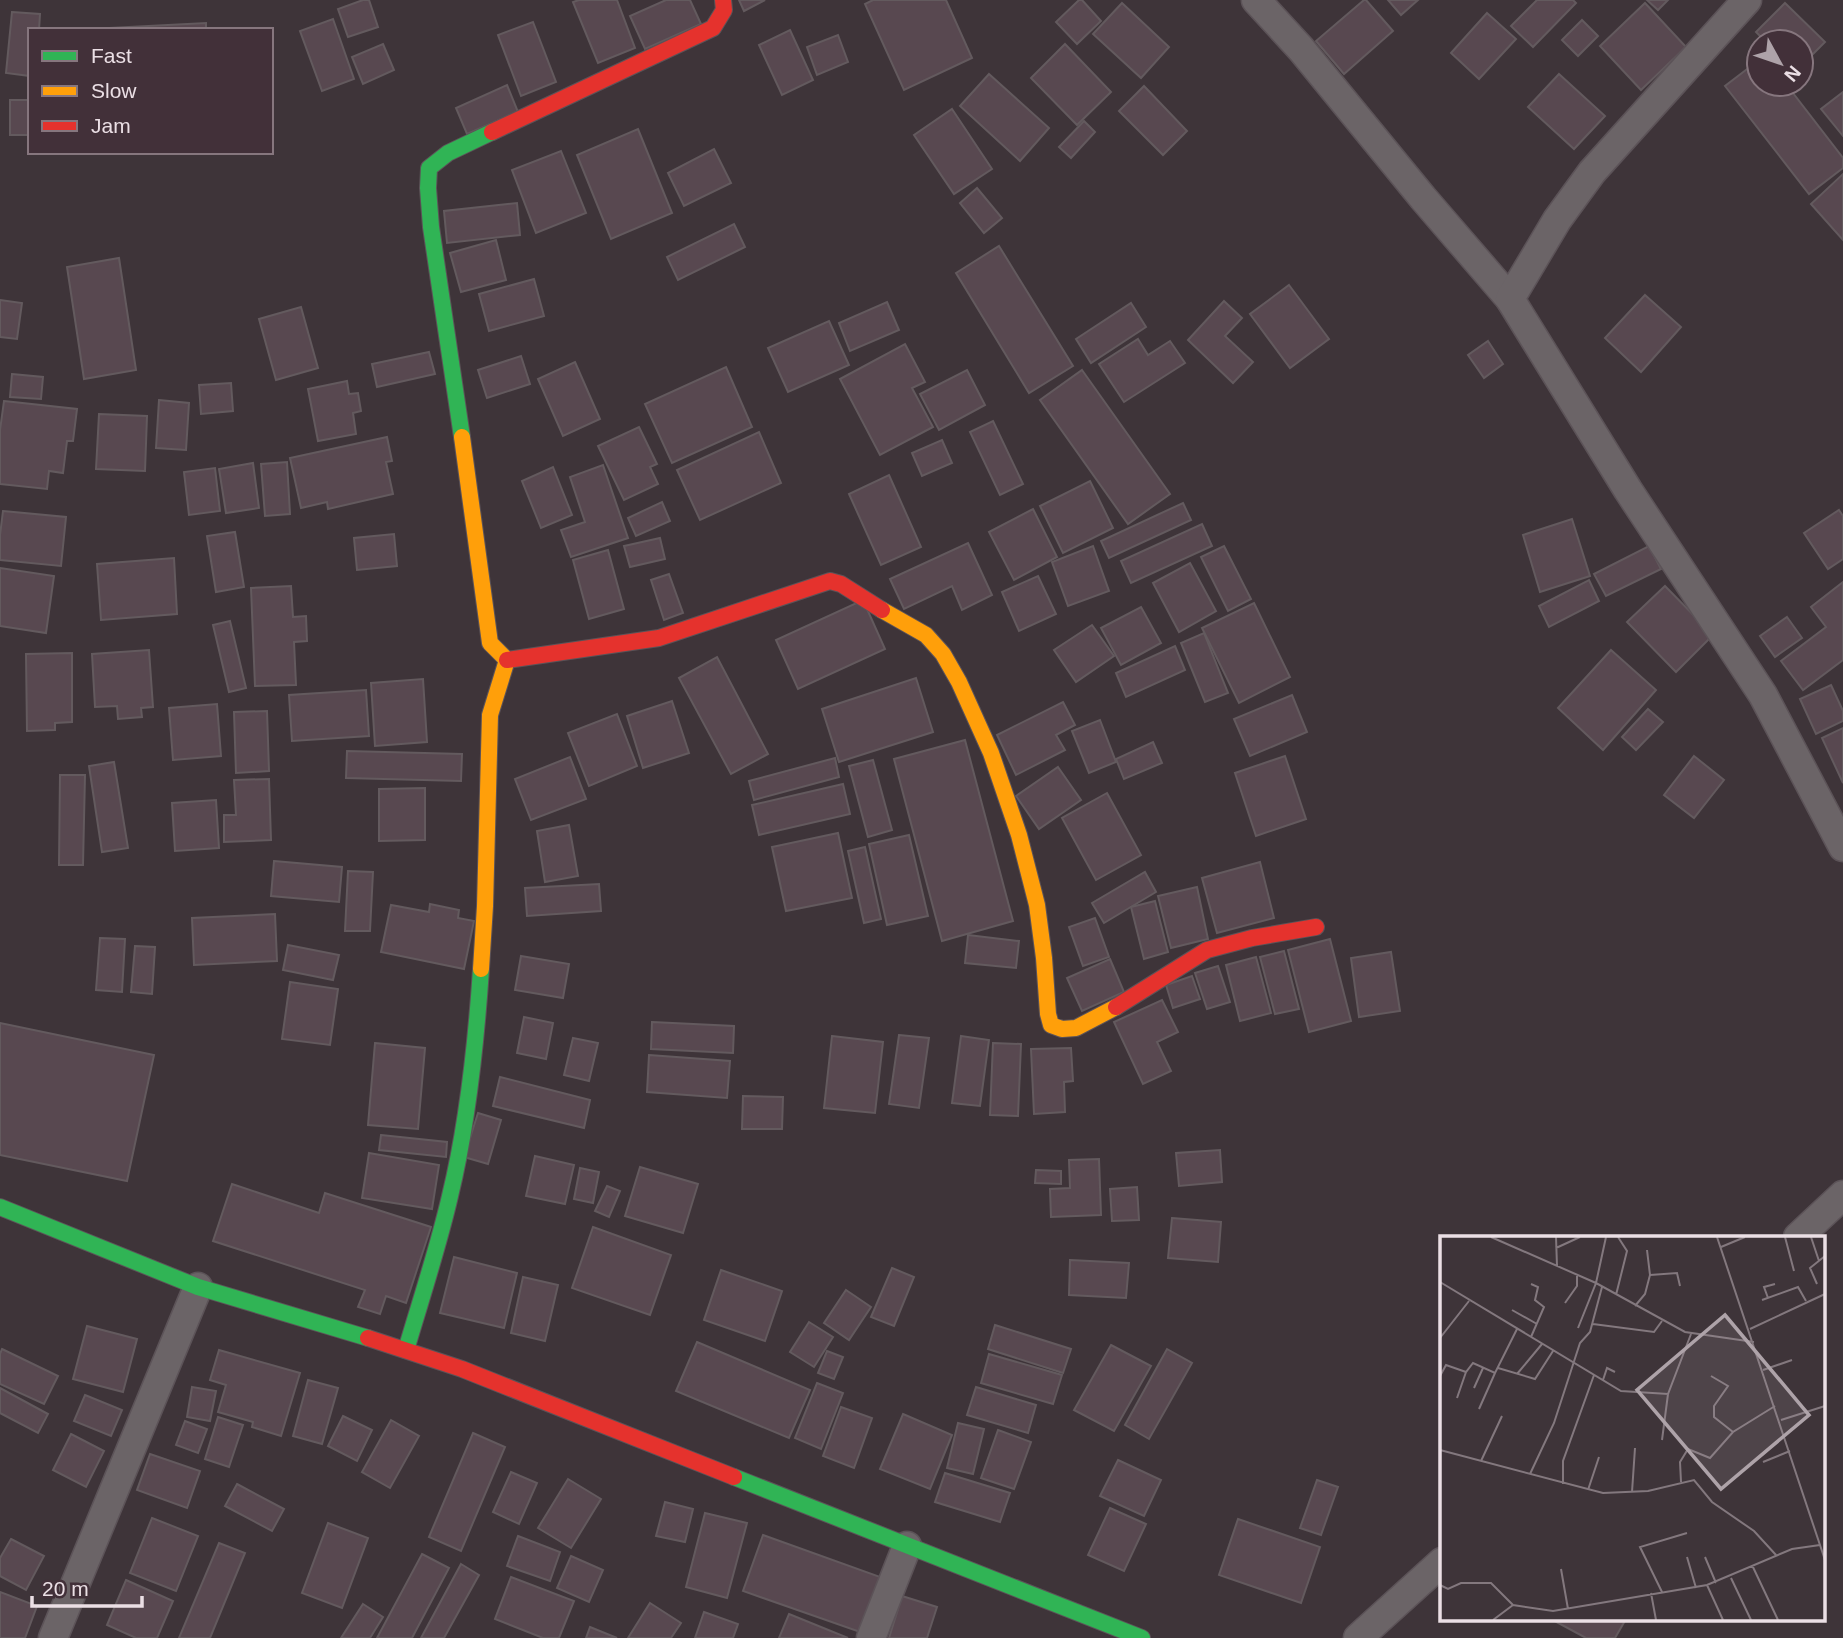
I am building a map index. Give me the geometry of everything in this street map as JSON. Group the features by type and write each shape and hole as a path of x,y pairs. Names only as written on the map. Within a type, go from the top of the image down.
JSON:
{"street":[{"path":"507,660 490,643 429,210 429,168 448,153 713,28 724,10 723,0"},
{"path":"1256,0 1301,49 1510,299 1628,490 1763,695 1843,847"},
{"path":"1510,299 1558,220 1592,172 1747,0"},
{"path":"507,660 659,638 830,581 841,584 926,635 943,654 959,682 991,753 1019,835 1037,905 1051,1025 1062,1029 1076,1028 1207,950 1252,937 1316,927"},
{"path":"406,1350 450,1197 464,1125 474,1052 485,906 490,715 507,660"},
{"path":"1799,1236 1843,1195"},
{"path":"0,1207 198,1287 406,1350 475,1374 1142,1638"},
{"path":"53,1638 198,1287"},
{"path":"871,1638 906,1546"},
{"path":"1358,1638 1440,1564"}],"building":[{"path":"369,0 378,27 348,37 338,9"},
{"path":"617,0 635,48 598,63 573,2"},
{"path":"666,0 690,0 701,24 645,49 630,16"},
{"path":"739,0 765,0 744,11"},
{"path":"873,0 946,0 972,58 904,90 865,4"},
{"path":"1079,0 1101,21 1077,44 1056,22"},
{"path":"1364,0 1393,31 1344,74 1316,41"},
{"path":"1388,0 1418,0 1401,15"},
{"path":"1537,0 1573,0 1576,3 1533,47 1511,26"},
{"path":"1647,0 1668,0 1658,10"},
{"path":"1122,3 1169,47 1141,78 1093,34"},
{"path":"1645,3 1686,47 1641,90 1600,46"},
{"path":"1785,3 1811,28 1760,28"},
{"path":"12,12 40,14 39,28 28,28 28,76 6,73"},
{"path":"1487,13 1516,39 1479,79 1451,53"},
{"path":"333,19 354,79 322,91 300,31"},
{"path":"1582,20 1598,36 1578,56 1562,40"},
{"path":"533,22 556,82 521,96 498,35"},
{"path":"206,23 206,28 110,28"},
{"path":"790,30 813,80 782,95 759,45"},
{"path":"1815,32 1825,42 1815,52"},
{"path":"838,35 848,62 817,75 807,47"},
{"path":"383,44 394,70 363,84 352,57"},
{"path":"1065,44 1111,92 1077,125 1031,78"},
{"path":"1745,71 1745,98 1797,98 1843,158 1843,168 1809,194 1725,86"},
{"path":"989,74 1049,128 1020,161 960,106"},
{"path":"1559,74 1605,116 1574,149 1528,107"},
{"path":"507,85 518,112 467,134 456,108"},
{"path":"1144,86 1187,131 1163,155 1119,111"},
{"path":"1843,92 1843,136 1821,109"},
{"path":"10,100 28,100 28,135 10,135"},
{"path":"952,109 992,169 954,194 914,135"},
{"path":"1084,121 1095,132 1071,158 1059,147"},
{"path":"638,129 672,213 611,239 577,155"},
{"path":"714,149 731,183 684,206 668,173"},
{"path":"561,151 586,213 536,233 512,170"},
{"path":"1843,174 1843,240 1811,204"},
{"path":"977,188 1002,218 984,233 960,203"},
{"path":"517,203 520,235 447,243 444,211"},
{"path":"734,224 745,247 678,280 667,257"},
{"path":"496,240 506,280 461,292 450,253"},
{"path":"999,246 1073,366 1029,393 956,273"},
{"path":"119,258 136,370 84,379 67,267"},
{"path":"534,279 544,316 489,331 479,294"},
{"path":"1289,285 1329,339 1290,368 1250,314"},
{"path":"1645,295 1681,327 1641,372 1605,338"},
{"path":"0,300 22,303 17,339 0,337"},
{"path":"1224,301 1242,318 1225,336 1253,362 1233,383 1188,340"},
{"path":"887,302 899,330 850,351 839,323"},
{"path":"1131,303 1146,327 1091,363 1076,339"},
{"path":"301,307 318,368 276,380 259,319"},
{"path":"829,321 849,365 788,392 768,348"},
{"path":"1138,339 1148,355 1170,341 1185,363 1124,402 1099,364"},
{"path":"1488,341 1503,364 1484,378 1468,355"},
{"path":"905,344 925,382 912,388 933,427 880,455 840,379"},
{"path":"429,352 435,374 377,387 372,364"},
{"path":"521,356 530,384 487,398 478,370"},
{"path":"575,362 600,419 563,436 538,379"},
{"path":"726,367 752,427 672,463 645,404"},
{"path":"967,370 985,405 939,430 920,394"},
{"path":"1082,370 1170,494 1128,524 1040,400"},
{"path":"12,374 43,377 41,399 10,397"},
{"path":"347,381 349,394 358,393 361,411 353,413 356,434 318,441 308,389"},
{"path":"231,383 233,411 201,414 199,385"},
{"path":"159,400 189,403 186,450 156,448"},
{"path":"4,401 77,409 73,441 67,441 63,473 49,471 47,489 0,484 0,430"},
{"path":"99,414 147,416 145,471 96,469"},
{"path":"993,421 1023,484 1000,495 970,432"},
{"path":"639,427 657,464 650,467 658,484 624,500 598,446"},
{"path":"759,432 781,483 700,520 677,470"},
{"path":"387,437 392,461 386,462 393,494 328,509 327,502 301,508 290,458"},
{"path":"942,440 952,463 922,476 912,453"},
{"path":"287,462 290,514 265,516 261,464"},
{"path":"253,463 259,508 226,513 219,469"},
{"path":"603,465 628,538 571,557 561,530 585,522 570,477"},
{"path":"553,467 572,515 541,528 522,481"},
{"path":"215,468 220,511 189,515 184,472"},
{"path":"889,475 921,547 881,565 849,494"},
{"path":"1090,481 1113,528 1063,553 1040,506"},
{"path":"662,502 670,521 636,536 628,518"},
{"path":"1183,503 1191,520 1109,558 1101,541"},
{"path":"1033,509 1057,557 1014,580 989,532"},
{"path":"1839,510 1843,516 1843,559 1828,569 1804,533"},
{"path":"3,511 66,517 61,566 0,560"},
{"path":"1572,519 1590,576 1540,592 1523,535"},
{"path":"1202,524 1212,546 1131,583 1121,561"},
{"path":"235,532 244,587 216,592 207,536"},
{"path":"394,534 397,566 357,570 354,538"},
{"path":"660,538 665,559 630,567 624,546"},
{"path":"968,543 992,595 962,610 952,586 904,609 890,579"},
{"path":"1093,546 1109,591 1068,606 1052,562"},
{"path":"1224,546 1251,599 1228,611 1201,557"},
{"path":"1649,546 1661,569 1606,596 1594,574"},
{"path":"608,550 624,609 589,619 573,560"},
{"path":"174,558 177,614 101,620 97,564"},
{"path":"1190,563 1216,611 1179,632 1153,583"},
{"path":"0,568 54,576 46,633 0,626"},
{"path":"669,574 683,613 664,620 651,580"},
{"path":"1038,576 1056,614 1019,631 1002,592"},
{"path":"1589,580 1599,601 1549,627 1539,606"},
{"path":"1843,582 1843,660 1803,690 1781,661 1826,627 1811,607"},
{"path":"291,586 293,617 306,616 307,641 294,642 296,685 255,686 251,588"},
{"path":"1665,586 1713,635 1676,672 1627,622"},
{"path":"863,600 885,649 798,689 776,640"},
{"path":"1254,603 1290,677 1239,703 1202,628"},
{"path":"1141,607 1161,643 1121,665 1101,628"},
{"path":"1787,617 1802,638 1775,657 1760,636"},
{"path":"230,621 246,688 229,692 213,625"},
{"path":"1092,625 1114,656 1076,682 1054,650"},
{"path":"1204,633 1228,693 1205,702 1181,643"},
{"path":"1175,646 1185,670 1126,697 1116,673"},
{"path":"149,650 153,707 141,708 142,717 118,719 117,706 95,707 92,654"},
{"path":"1611,650 1656,690 1603,750 1558,708"},
{"path":"72,653 72,722 55,723 55,730 27,731 26,654"},
{"path":"717,657 768,754 731,774 679,678"},
{"path":"916,678 933,732 839,762 822,709"},
{"path":"423,679 427,742 375,746 371,683"},
{"path":"1831,685 1843,711 1843,721 1816,734 1800,699"},
{"path":"366,690 369,736 292,741 289,695"},
{"path":"1292,695 1307,732 1250,756 1234,719"},
{"path":"672,701 689,753 643,768 627,716"},
{"path":"1063,702 1075,725 1056,735 1065,750 1016,775 997,735"},
{"path":"217,704 221,756 173,760 169,708"},
{"path":"1648,709 1663,722 1636,750 1622,737"},
{"path":"267,711 269,771 236,773 234,712"},
{"path":"617,714 637,766 589,786 568,733"},
{"path":"1100,720 1116,762 1089,773 1072,731"},
{"path":"1843,728 1843,783 1822,738"},
{"path":"965,740 1013,921 942,941 894,759"},
{"path":"1153,742 1162,763 1124,779 1116,759"},
{"path":"347,751 462,754 461,781 346,778"},
{"path":"1285,756 1306,819 1256,836 1235,773"},
{"path":"1694,756 1724,780 1694,818 1664,795"},
{"path":"570,757 586,799 531,820 515,779"},
{"path":"835,758 839,777 754,800 749,781"},
{"path":"873,760 892,830 868,837 849,766"},
{"path":"114,762 128,848 102,852 89,766"},
{"path":"1058,767 1081,800 1039,829 1016,796"},
{"path":"60,775 85,775 83,865 59,865"},
{"path":"269,779 271,840 224,842 224,815 236,815 234,780"},
{"path":"843,784 850,814 759,835 752,805"},
{"path":"425,788 425,840 379,841 379,789"},
{"path":"1107,793 1141,855 1096,880 1062,818"},
{"path":"216,800 219,848 175,851 172,803"},
{"path":"569,825 578,876 545,882 537,831"},
{"path":"838,833 852,898 786,911 772,847"},
{"path":"909,835 928,916 887,925 869,844"},
{"path":"865,847 881,919 864,923 848,851"},
{"path":"274,861 342,867 339,902 271,896"},
{"path":"1260,862 1274,918 1217,933 1202,878"},
{"path":"348,871 373,872 370,931 345,931"},
{"path":"1145,872 1156,892 1104,923 1092,903"},
{"path":"599,884 601,911 527,916 525,888"},
{"path":"1197,887 1208,939 1171,948 1158,896"},
{"path":"1155,901 1168,952 1144,959 1131,907"},
{"path":"430,904 459,910 458,918 474,921 464,969 381,952 391,905 429,912"},
{"path":"275,914 277,961 194,965 192,918"},
{"path":"1095,918 1109,957 1083,966 1069,927"},
{"path":"968,935 1019,941 1016,968 965,963"},
{"path":"100,938 125,939 122,992 96,990"},
{"path":"1330,939 1351,1021 1309,1032 1288,950"},
{"path":"288,945 339,955 333,980 283,970"},
{"path":"135,946 155,947 152,994 131,992"},
{"path":"1284,951 1299,1009 1275,1014 1260,957"},
{"path":"1391,952 1400,1011 1359,1017 1351,958"},
{"path":"521,956 569,964 563,998 515,990"},
{"path":"1256,957 1271,1013 1240,1021 1226,965"},
{"path":"1110,959 1124,992 1082,1011 1067,978"},
{"path":"1218,966 1230,1002 1207,1009 1195,973"},
{"path":"1192,976 1200,999 1173,1008 1166,985"},
{"path":"290,982 338,989 330,1045 282,1039"},
{"path":"1162,1000 1178,1032 1157,1042 1171,1071 1143,1084 1114,1022"},
{"path":"524,1017 553,1023 546,1059 517,1053"},
{"path":"652,1022 734,1026 733,1053 651,1049"},
{"path":"0,1023 154,1055 127,1181 0,1155"},
{"path":"899,1035 929,1038 919,1108 889,1104"},
{"path":"832,1036 883,1042 875,1113 824,1108"},
{"path":"961,1036 989,1040 980,1106 952,1103"},
{"path":"573,1038 598,1043 589,1081 564,1075"},
{"path":"375,1043 425,1048 418,1129 368,1125"},
{"path":"993,1043 1021,1044 1018,1116 990,1115"},
{"path":"1071,1048 1073,1081 1064,1082 1065,1112 1034,1114 1031,1049"},
{"path":"649,1055 730,1061 727,1098 647,1092"},
{"path":"500,1077 590,1100 584,1128 493,1106"},
{"path":"743,1096 783,1097 782,1129 742,1129"},
{"path":"478,1113 501,1120 488,1164 464,1157"},
{"path":"381,1135 447,1142 446,1157 379,1150"},
{"path":"1220,1150 1222,1182 1179,1186 1176,1153"},
{"path":"369,1153 439,1165 432,1209 362,1198"},
{"path":"535,1156 574,1165 565,1204 526,1196"},
{"path":"1099,1159 1101,1215 1051,1217 1050,1189 1070,1188 1069,1160"},
{"path":"640,1167 698,1184 683,1233 625,1216"},
{"path":"580,1168 599,1172 593,1203 574,1199"},
{"path":"1036,1170 1061,1171 1061,1184 1035,1183"},
{"path":"232,1184 319,1213 325,1193 431,1227 406,1303 386,1296 380,1314 358,1307 365,1290 213,1241"},
{"path":"607,1186 620,1191 609,1217 595,1211"},
{"path":"1137,1187 1139,1220 1112,1221 1110,1189"},
{"path":"1172,1218 1221,1222 1218,1262 1168,1258"},
{"path":"593,1227 671,1255 650,1315 572,1288"},
{"path":"454,1257 517,1273 504,1328 440,1313"},
{"path":"1070,1260 1129,1263 1126,1298 1069,1295"},
{"path":"892,1268 914,1277 894,1326 871,1317"},
{"path":"721,1270 782,1291 765,1341 704,1320"},
{"path":"523,1277 558,1285 545,1341 511,1333"},
{"path":"846,1290 871,1307 849,1340 824,1323"},
{"path":"809,1322 833,1337 814,1367 790,1352"},
{"path":"995,1325 1071,1349 1063,1373 988,1349"},
{"path":"87,1326 137,1339 123,1392 73,1379"},
{"path":"697,1342 810,1390 789,1438 676,1391"},
{"path":"1111,1345 1151,1366 1114,1431 1074,1410"},
{"path":"2,1349 58,1376 44,1404 0,1384"},
{"path":"1167,1349 1192,1363 1149,1439 1125,1425"},
{"path":"219,1350 300,1373 281,1436 252,1427 253,1422 218,1412 226,1385 210,1380"},
{"path":"827,1351 843,1357 834,1379 818,1373"},
{"path":"989,1354 1062,1375 1053,1404 981,1383"},
{"path":"308,1380 338,1388 322,1444 293,1436"},
{"path":"817,1383 843,1393 821,1449 795,1438"},
{"path":"192,1387 216,1391 210,1421 187,1417"},
{"path":"976,1387 1036,1405 1028,1433 967,1415"},
{"path":"0,1388 48,1414 38,1433 0,1413"},
{"path":"85,1395 122,1410 111,1436 74,1421"},
{"path":"841,1407 872,1418 854,1468 823,1456"},
{"path":"903,1414 952,1435 930,1489 880,1469"},
{"path":"343,1416 372,1430 357,1461 328,1446"},
{"path":"218,1417 243,1425 229,1467 205,1459"},
{"path":"391,1420 419,1436 390,1488 362,1472"},
{"path":"185,1421 207,1429 198,1453 176,1445"},
{"path":"958,1423 984,1429 973,1474 947,1468"},
{"path":"998,1430 1031,1442 1014,1489 981,1478"},
{"path":"473,1433 505,1447 461,1551 429,1537"},
{"path":"71,1434 104,1451 86,1487 53,1470"},
{"path":"150,1454 200,1471 187,1508 137,1490"},
{"path":"1118,1460 1161,1480 1144,1516 1100,1496"},
{"path":"511,1472 537,1483 519,1524 493,1512"},
{"path":"945,1473 1010,1493 1000,1522 935,1502"},
{"path":"568,1479 601,1499 571,1548 538,1528"},
{"path":"1317,1480 1338,1487 1321,1535 1300,1528"},
{"path":"237,1484 284,1509 272,1531 225,1506"},
{"path":"665,1502 693,1509 685,1542 656,1536"},
{"path":"1110,1508 1146,1524 1124,1571 1088,1555"},
{"path":"705,1513 747,1523 727,1598 686,1587"},
{"path":"152,1518 198,1536 176,1591 130,1573"},
{"path":"1238,1519 1320,1547 1301,1603 1219,1575"},
{"path":"328,1523 368,1538 342,1608 302,1593"},
{"path":"763,1535 883,1578 863,1633 743,1591"},
{"path":"518,1536 560,1552 550,1581 507,1566"},
{"path":"11,1539 44,1556 26,1590 0,1576 0,1558"},
{"path":"219,1543 245,1553 210,1638 179,1638"},
{"path":"422,1554 449,1568 412,1638 377,1638"},
{"path":"571,1556 603,1570 589,1602 557,1588"},
{"path":"461,1564 479,1575 444,1638 421,1638"},
{"path":"511,1577 574,1601 559,1638 543,1638 495,1619"},
{"path":"126,1580 173,1601 157,1638 136,1638 107,1625"},
{"path":"0,1592 37,1606 25,1638 0,1638"},
{"path":"902,1596 937,1607 927,1638 889,1638"},
{"path":"650,1603 681,1623 671,1638 628,1638"},
{"path":"363,1604 383,1617 370,1638 341,1638"},
{"path":"704,1612 738,1624 733,1638 695,1638"},
{"path":"789,1614 848,1638 779,1638"},
{"path":"1553,1620 1625,1620 1615,1638 1586,1638"},
{"path":"590,1627 617,1638 586,1638"}],"traffic: fast":[{"path":"462,437 431,227 429,168 448,153 492,132"},
{"path":"406,1350 440,1235 462,1140 477,1026 481,969"},
{"path":"0,1207 198,1287 368,1338"},
{"path":"734,1477 1142,1638"}],"traffic: slow":[{"path":"462,437 490,643 507,660 490,715 481,969"},
{"path":"882,610 926,635 943,654 959,682 991,753 1019,835 1037,905 1051,1025 1062,1029 1076,1028 1116,1007"}],"traffic: jam":[{"path":"492,132 713,28 724,10 723,0"},
{"path":"507,660 659,638 830,581 841,584 882,610"},
{"path":"1116,1007 1207,950 1252,938 1316,927"},
{"path":"368,1338 462,1369 734,1477"}]}
